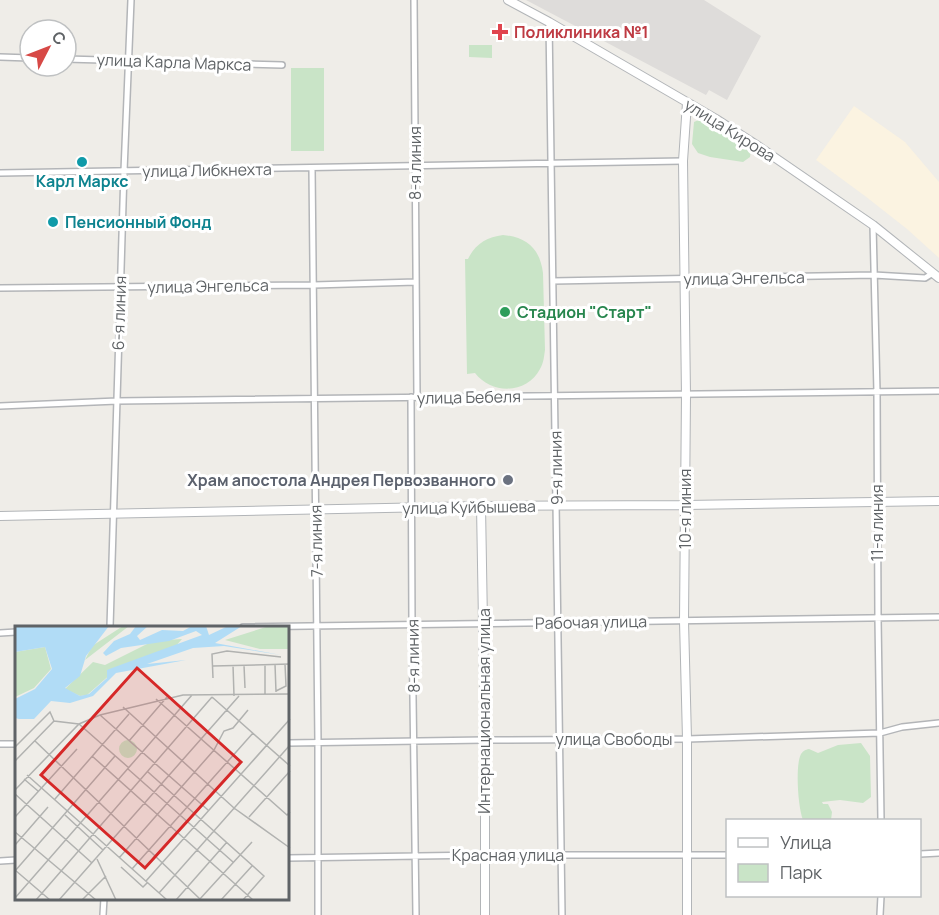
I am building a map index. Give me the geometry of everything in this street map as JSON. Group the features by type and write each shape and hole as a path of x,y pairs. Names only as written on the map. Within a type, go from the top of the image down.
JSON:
{"street":[{"name":"6-я линия","path":"110,626 131,0"},
{"name":"8-я линия","path":"414,0 416,282 412,625 417,856 416,915"},
{"name":"улица Кирова","path":"508,0 758,146 873,225 936,275"},
{"name":"9-я линия","path":"549,22 554,163 553,281 562,915"},
{"path":"0,57 18,58"},
{"name":"улица Карла Маркса","path":"78,58 282,65"},
{"name":"10-я линия","path":"687,103 683,160 687,915"},
{"path":"554,163 683,160"},
{"name":"улица Либкнехта","path":"0,173 554,163"},
{"name":"7-я линия","path":"312,168 318,915"},
{"name":"11-я линия","path":"873,225 877,392 880,819"},
{"name":"улица Энгельса","path":"553,281 874,275 925,278 936,275"},
{"name":"улица Энгельса","path":"0,288 416,282"},
{"name":"улица Бебеля","path":"0,406 117,401 939,391"},
{"name":"улица Куйбышева","path":"0,516 412,507 939,501"},
{"name":"Интернациональная улица","path":"481,506 484,623 485,915"},
{"name":"Рабочая улица","path":"290,626 939,617"},
{"path":"0,633 15,632"},
{"name":"улица Свободы","path":"290,743 687,739 880,733 902,727 939,723"},
{"path":"921,854 939,853"},
{"name":"Красная улица","path":"290,858 726,855"},
{"path":"0,861 15,860"},
{"path":"880,897 880,915"},
{"path":"103,915 104,900"}],"shaded area":[{"path":"526,0 704,0 761,36 727,100 709,90 706,95"},
{"path":"854,106 905,142 939,182 939,258 907,229 816,160"}],"green space":[{"path":"469,45 492,45 492,58 469,57"},
{"path":"291,68 324,68 324,151 291,151"},
{"path":"703,118 751,150 750,157 743,162 698,153 692,144 694,122"},
{"name":"Стадион \"Старт\"","path":"503,235 519,238 531,246 539,257 543,273 545,350 543,361 540,369 527,383 509,389 490,385 475,373 467,374 465,259 468,259 482,242"},
{"path":"861,743 870,756 871,797 863,803 840,800 822,802 828,804 832,812 831,819 803,819 798,787 798,767 801,754 809,749 818,753 838,745"}],"place":[{"name":"Поликлиника №1","path":"500,32"},
{"name":"Карл Маркс","path":"82,162"},
{"name":"Пенсионный Фонд","path":"53,222"},
{"name":"Стадион \"Старт\"","path":"505,312"},
{"name":"Храм апостола Андрея Первозванного","path":"508,480"}]}
